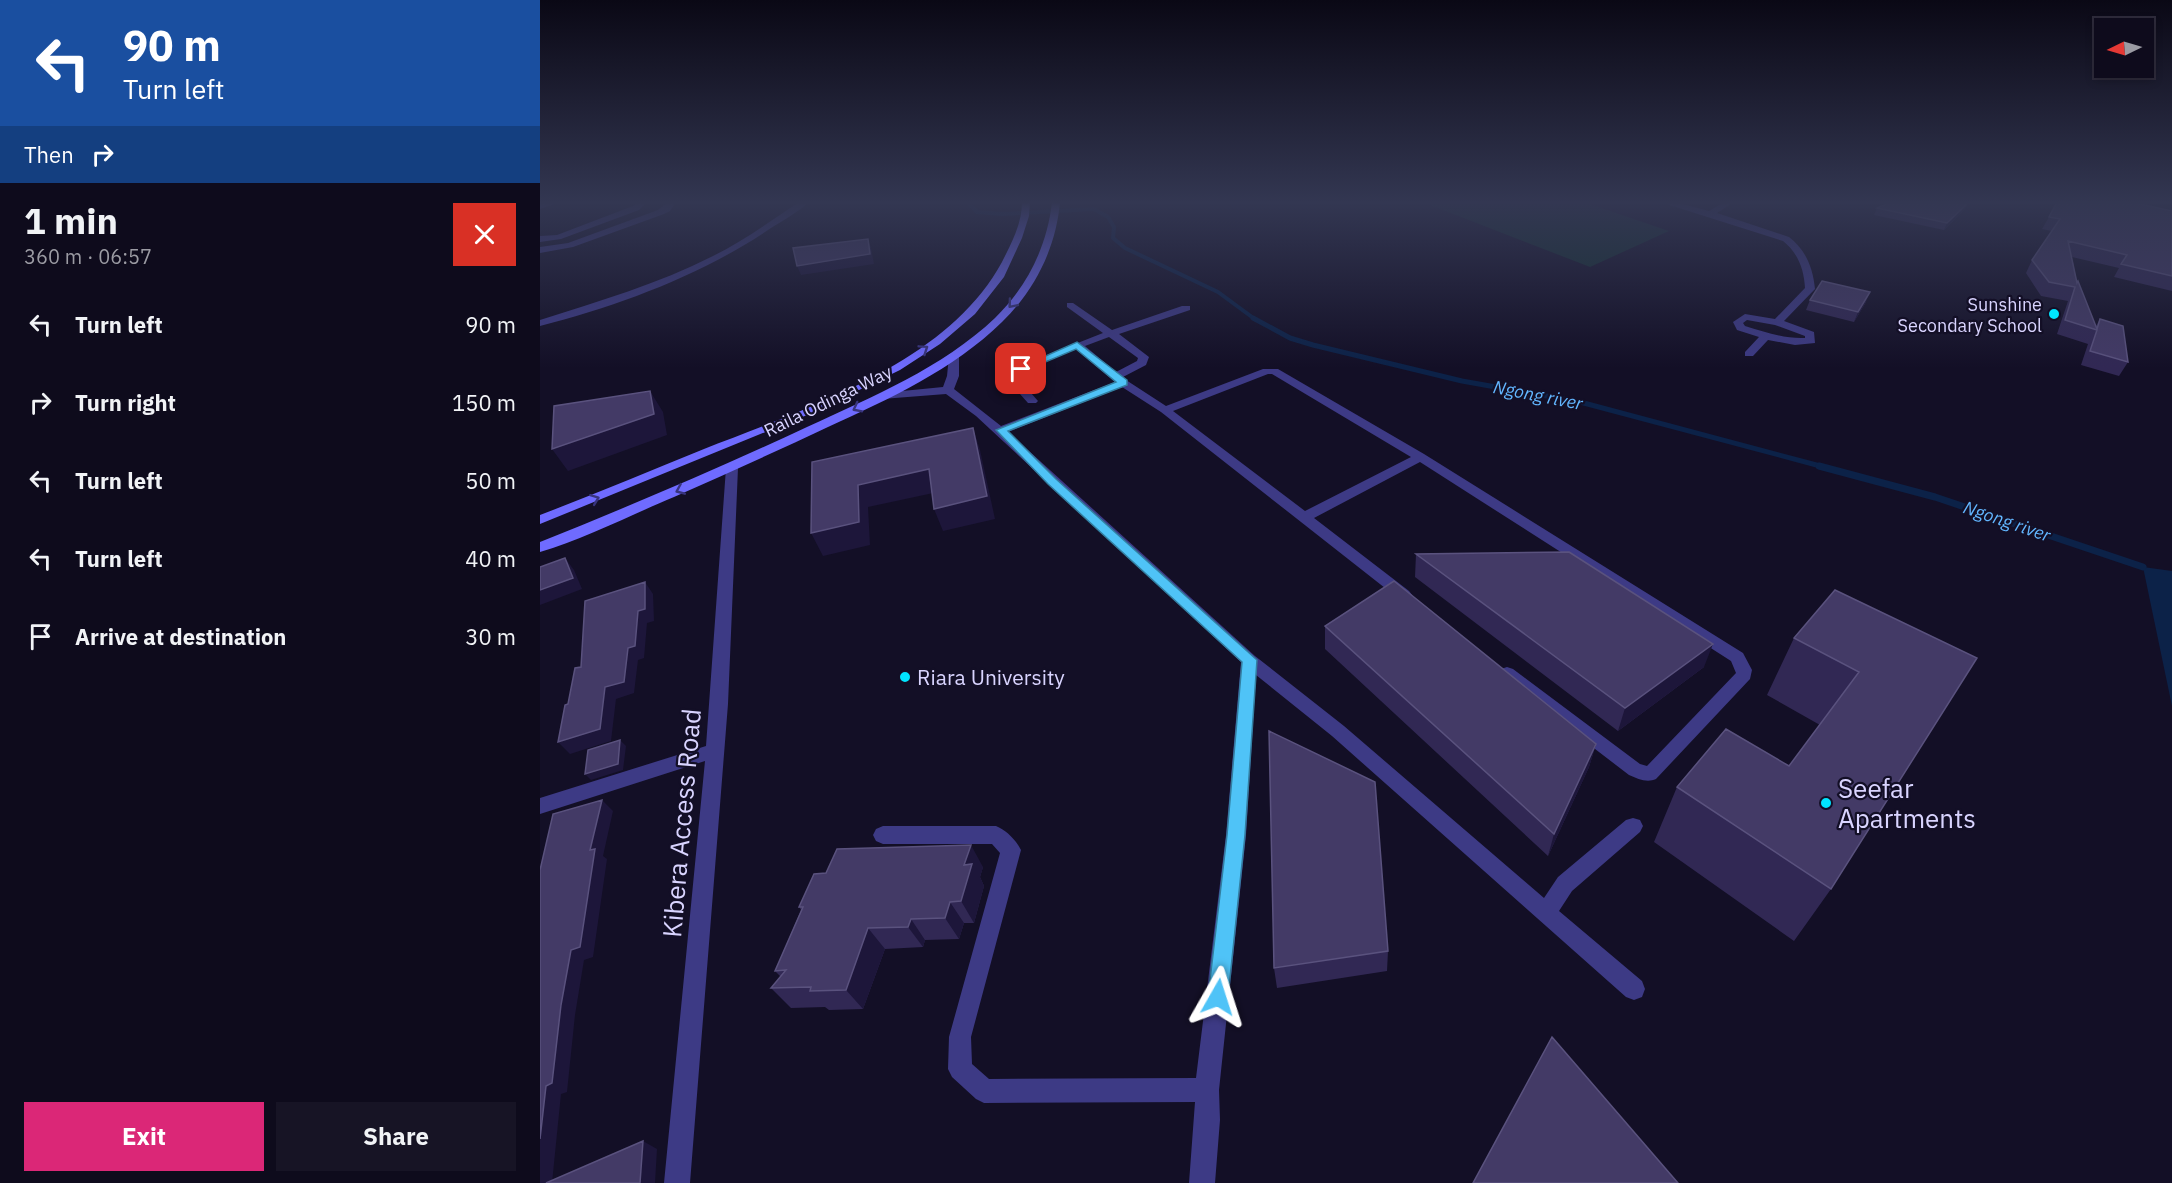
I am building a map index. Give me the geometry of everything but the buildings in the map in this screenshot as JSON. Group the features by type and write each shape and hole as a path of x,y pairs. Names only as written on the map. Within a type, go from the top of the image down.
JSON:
{"main road":[{"name":"Raila Odinga Way","path":"540,520 839,397 903,362 954,326 992,288 1011,257"},
{"name":"Raila Odinga Way","path":"540,547 732,468 882,396 954,356 986,332 1016,300 1029,281 1041,257"}],"street":[{"path":"540,323 658,284 716,257"},
{"path":"1777,322 1810,289 1809,272 1801,257"},
{"path":"1001,430 1119,380 1145,360 1144,357 1070,305"},
{"path":"1032,402 1011,377 1013,372 1077,345 1186,308"},
{"path":"1745,317 1777,322 1810,334 1811,341 1795,342 1766,336 1741,328 1738,322 1745,317"},
{"path":"1749,354 1766,336"},
{"path":"1077,345 1119,380 1165,410 1413,602"},
{"path":"948,390 953,376 954,356"},
{"path":"1165,410 1267,371 1274,371 1420,458 1737,657 1744,670 1744,675 1650,774 1635,770 1495,664"},
{"path":"882,396 948,390 1001,430 1052,482 1249,660 1338,730 1634,988"},
{"path":"1303,518 1420,458"},
{"name":"Kibera Access Road","path":"676,1183 719,704 732,468"},
{"path":"1202,1183 1208,1120 1207,1090 1236,835 1249,660"},
{"path":"540,806 714,751"},
{"path":"1546,913 1565,884 1633,826"},
{"path":"884,835 996,835 1011,850 960,1037 960,1069 984,1091 1207,1090"}],"green space":[{"path":"1565,257 1611,257 1590,267"}],"water":[{"path":"2143,567 2172,571 2172,706"}],"waterway":[{"name":"Ngong river","path":"1144,257 1218,292 1254,319"},
{"name":"Ngong river","path":"1254,319 1290,338 1313,345 1462,381 1580,402 1824,467"},
{"name":"Ngong river","path":"1819,466 1935,497 2143,567"}],"place":[{"name":"Sunshine Secondary School","path":"2054,314"},
{"name":"Riara University","path":"905,677"},
{"name":"Seefar Apartments","path":"1826,803"}],"route":[{"path":"1021,369 1077,345 1123,383 1001,430 1052,482 1249,660 1236,835 1218,997"}]}
